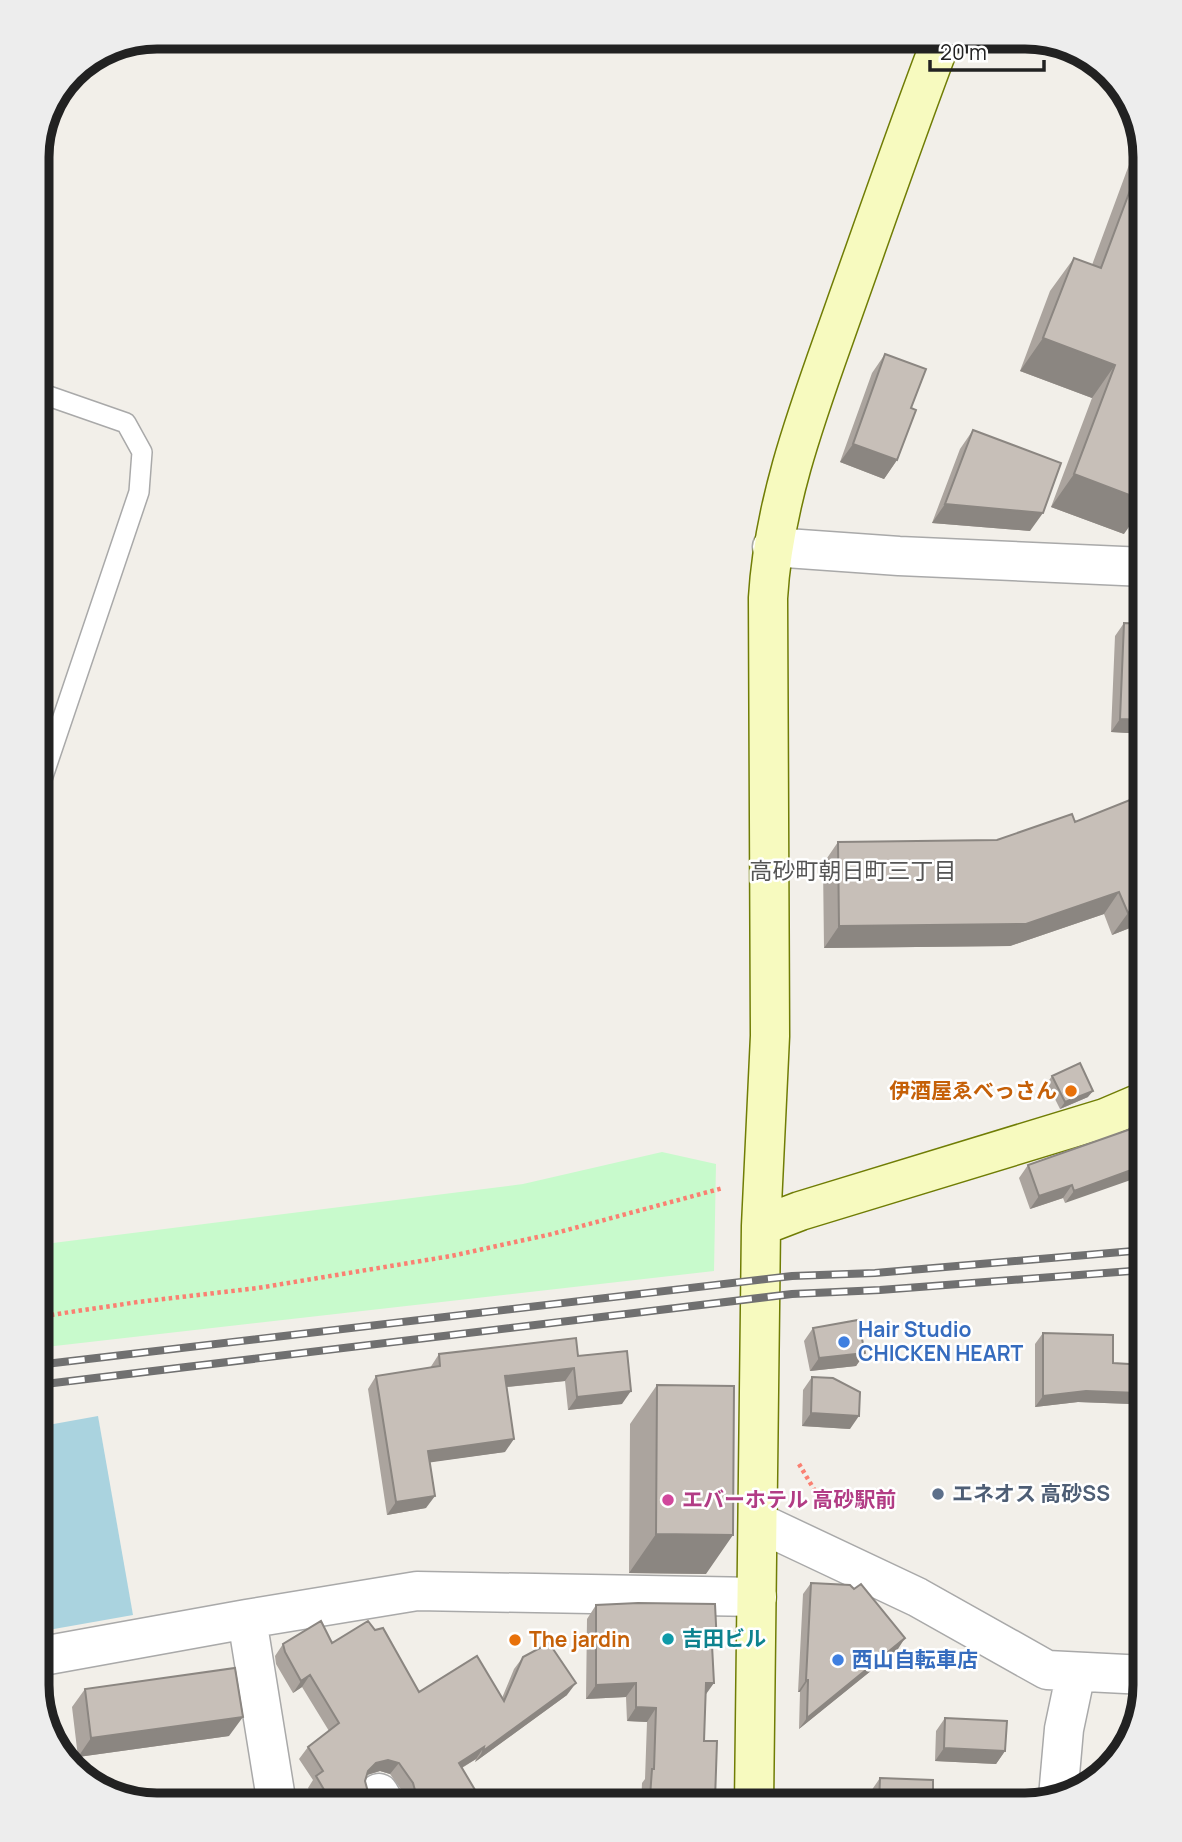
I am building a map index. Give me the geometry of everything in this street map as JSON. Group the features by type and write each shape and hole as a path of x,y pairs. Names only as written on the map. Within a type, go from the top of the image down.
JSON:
{"street":[{"path":"754,1793 761,1226 770,1037 768,598 772,547 810,407 938,49"},
{"path":"772,547 899,556 1133,566"},
{"path":"761,1226 800,1211 1105,1118 1133,1106"},
{"path":"758,1522 917,1597 1046,1670 1133,1674"},
{"path":"49,1655 417,1591 757,1597"},
{"path":"247,1619 275,1793"},
{"path":"1059,1787 1064,1729 1076,1672"}],"lane":[{"path":"49,396 126,423 142,452 139,492 49,758"}],"path":[{"path":"49,1315 258,1288 451,1256 552,1234 723,1188"},
{"path":"796,1458 820,1501 833,1517"}],"green space":[{"path":"662,1152 716,1164 714,1271 49,1347 49,1243 523,1184"}],"water":[{"path":"98,1416 133,1615 49,1630 49,1425"}],"building":[{"path":"1133,182 1133,496 1074,474 1115,365 1043,338 1074,258 1101,268"},
{"path":"885,354 926,369 911,408 916,410 897,460 853,444"},
{"path":"973,430 1061,463 1043,513 945,504"},
{"path":"1124,623 1133,623 1133,720 1120,719"},
{"path":"1133,799 1133,911 1128,913 1119,892 1026,924 839,926 838,842 997,840 1072,814 1075,822"},
{"path":"1080,1063 1093,1091 1065,1102 1052,1076"},
{"path":"1133,1128 1133,1169 1074,1191 1072,1185 1039,1196 1028,1165"},
{"path":"858,1320 865,1353 819,1358 813,1328"},
{"path":"1043,1333 1113,1335 1113,1363 1133,1364 1133,1393 1086,1391 1043,1396"},
{"path":"576,1338 578,1356 627,1351 631,1391 577,1397 574,1368 505,1376 514,1439 428,1451 435,1496 396,1502 376,1376 440,1366 439,1354"},
{"path":"812,1377 833,1378 860,1392 859,1416 811,1413"},
{"path":"657,1385 734,1386 733,1535 656,1534"},
{"path":"811,1583 850,1585 854,1589 861,1584 905,1638 807,1718 806,1680"},
{"path":"715,1604 717,1645 712,1645 714,1683 706,1683 704,1741 717,1741 715,1793 650,1793 656,1708 636,1707 636,1683 596,1685 596,1605"},
{"path":"321,1621 332,1643 368,1621 375,1630 383,1628 419,1692 477,1656 504,1701 523,1657 549,1643 576,1683 483,1751 484,1747 459,1763 477,1793 416,1793 413,1783 399,1763 388,1760 376,1763 368,1771 365,1781 369,1793 326,1793 316,1776 323,1771 308,1747 339,1723 310,1675 301,1681 283,1644"},
{"path":"235,1668 243,1717 91,1738 85,1689"},
{"path":"945,1718 1007,1721 1005,1751 944,1748"},
{"path":"880,1778 933,1780 933,1793 879,1793"}],"railway":[{"path":"49,1364 792,1276 875,1273 1133,1251"},
{"path":"49,1384 792,1294 1133,1271"}],"place":[{"name":"伊酒屋ゑべっさん","path":"1071,1091"},
{"name":"Hair Studio CHICKEN HEART","path":"844,1342"},
{"name":"エネオス 高砂SS","path":"938,1494"},
{"name":"エバーホテル 高砂駅前","path":"668,1500"},
{"name":"吉田ビル","path":"668,1639"},
{"name":"The jardin","path":"515,1640"},
{"name":"西山自転車店","path":"838,1660"}],"district":[{"name":"高砂町朝日町三丁目","path":"853,871"}]}
